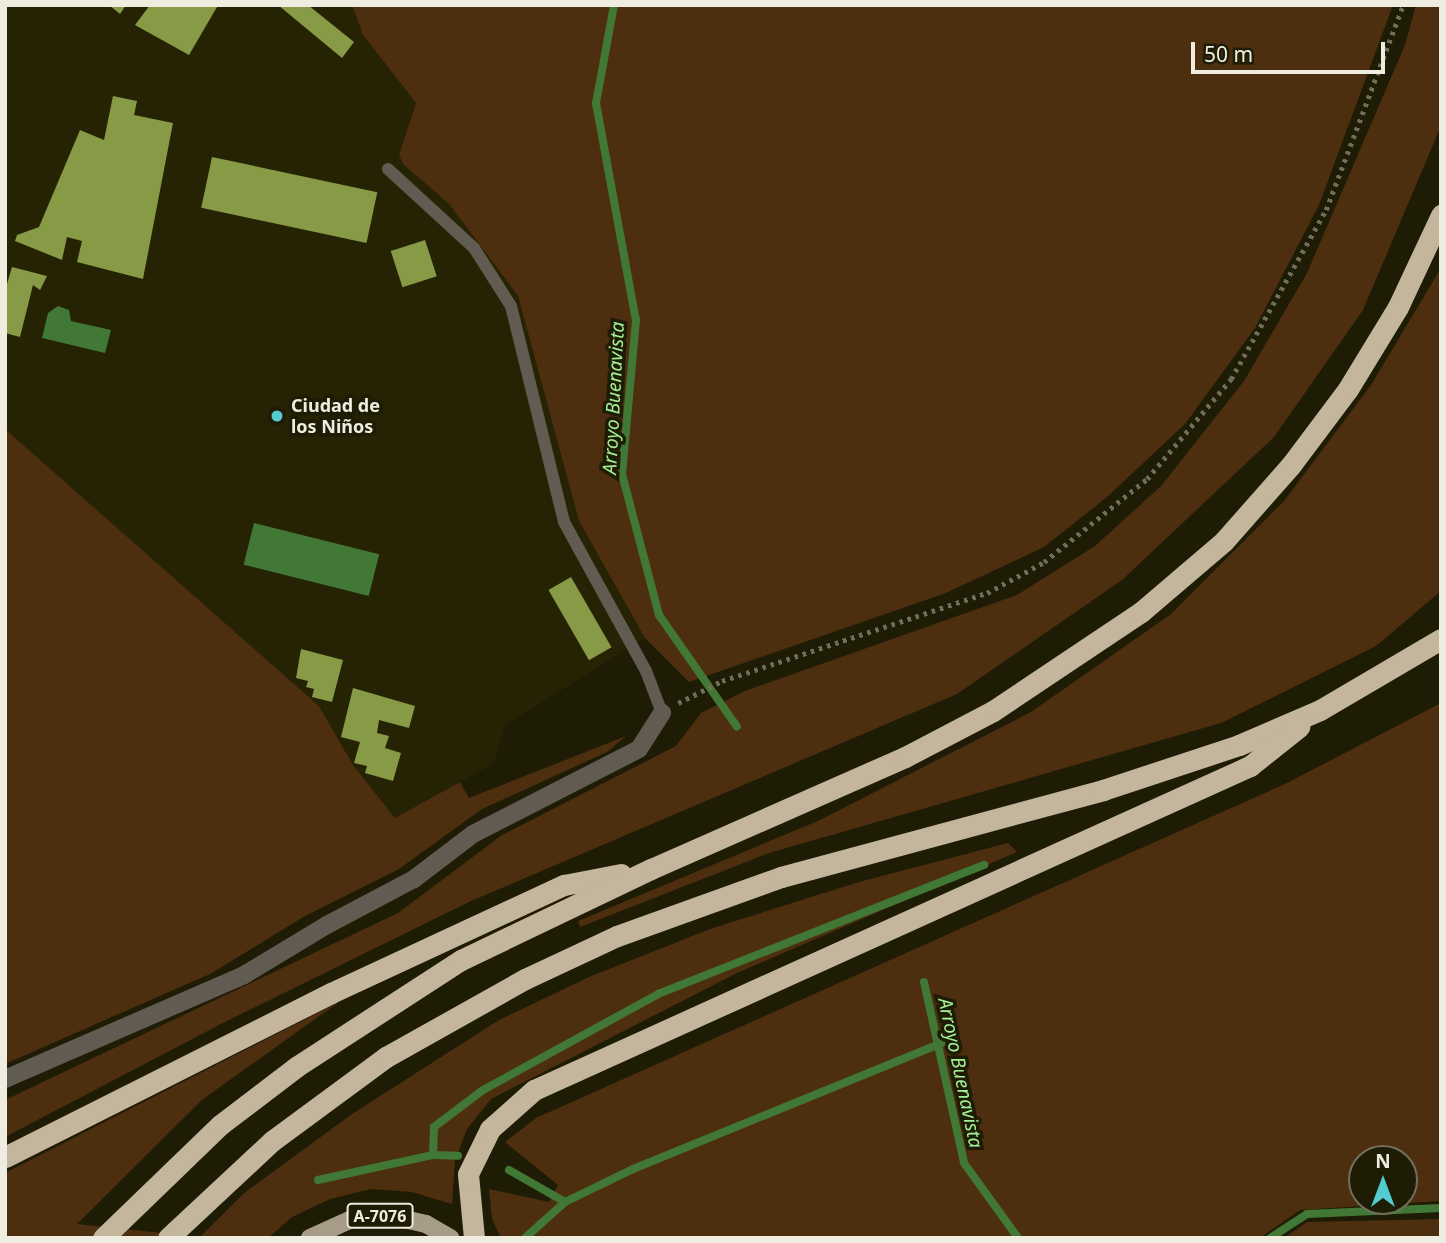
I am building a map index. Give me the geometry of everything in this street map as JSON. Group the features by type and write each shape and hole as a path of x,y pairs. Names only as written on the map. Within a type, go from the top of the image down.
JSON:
{"highway":[{"path":"103,1238 150,1189 296,1067 461,960 651,869 905,757 993,711 1141,612 1224,541 1291,465 1348,389 1398,307 1441,215"},
{"path":"168,1238 272,1141 386,1057 525,979 618,936 781,877 1103,790 1239,745 1320,710 1441,639"},
{"path":"474,1238 468,1174 489,1129 534,1090 1250,766 1320,710"},
{"path":"5,1157 331,993 564,884 651,869"}],"main road":[{"name":"A-7076","path":"310,1238 354,1218 391,1216 426,1224 450,1238"}],"street":[{"path":"5,1079 244,975 327,925 414,879 473,834 639,749 662,713"}],"lane":[{"path":"388,169 474,248 511,306 564,522 639,659 662,713"}],"path":[{"path":"694,692 987,593 1044,562 1104,518 1147,479 1231,379 1289,279 1326,210 1404,5"}],"shaded area":[{"name":"Ciudad de los Niños","path":"5,5 352,5 363,35 416,103 399,155 403,164 449,204 518,296 579,521 645,638 505,725 494,763 395,818 353,765 319,706 5,429"},
{"path":"352,5 1393,5 1319,205 1255,328 1185,424 1107,497 1044,547 946,593 689,682 645,638 579,521 518,296 449,204 403,164 399,155 416,103 363,35"},
{"path":"1416,5 1441,5 1441,126 1363,310 1274,437 1122,580 957,694 471,901 223,1023 5,1137 5,1100 398,913 502,835 676,746 701,713 745,691 1017,595 1095,546 1161,486 1244,381 1307,273 1405,45"},
{"path":"1441,268 1441,591 1376,646 1221,723 769,853 580,927 578,921 818,821 1031,712 1171,614 1284,501 1371,385"},
{"path":"58,306 69,310 71,321 111,330 105,353 42,338 48,313"},
{"path":"5,429 319,706 353,765 395,818 460,782 469,798 626,736 607,752 482,809 399,869 305,916 210,974 5,1064"},
{"path":"254,523 379,554 369,596 244,565"},
{"path":"1441,703 1441,1201 1418,1202 1418,1145 1348,1145 1348,1207 1300,1210 1260,1238 501,1238 492,1219 489,1189 549,1202 558,1185 505,1142 536,1118 1287,783"},
{"path":"1008,843 1017,852 737,973 491,1099 467,1129 455,1161 452,1204 412,1192 371,1189 330,1199 292,1217 268,1238 5,1238 5,1173 339,1002 203,1099 77,1224 200,1237 244,1193 352,1114 499,1020 589,977 710,929 859,882"},
{"path":"1441,1219 1441,1238 1284,1238 1307,1222"}],"building":[{"path":"109,5 126,5 120,14"},
{"path":"150,5 217,7 189,55 135,25"},
{"path":"278,5 308,5 354,42 342,58"},
{"path":"113,96 137,101 134,115 173,123 143,279 77,262 82,241 67,237 62,260 15,241 17,235 39,227 80,130 104,140"},
{"path":"212,157 377,192 366,243 201,208"},
{"path":"425,240 437,276 403,287 391,251"},
{"path":"12,267 47,276 40,290 33,285 20,337 5,333 5,291"},
{"path":"571,577 612,647 589,660 548,590"},
{"path":"301,649 343,660 332,702 312,697 314,689 306,687 308,681 296,678"},
{"path":"353,688 415,706 409,728 379,720 377,733 389,736 385,748 401,753 393,781 365,773 367,766 354,763 360,742 341,737"}],"waterway":[{"name":"Arroyo Buenavista","path":"614,5 596,103 636,320 622,474 659,615 737,727"},
{"path":"433,1155 434,1127 483,1090 658,994 984,865"},
{"name":"Arroyo Buenavista","path":"924,982 964,1163 1018,1238"},
{"path":"526,1237 565,1202 633,1169 941,1043"},
{"path":"318,1180 433,1155 458,1156"},
{"path":"509,1170 565,1202"},
{"path":"1270,1238 1307,1214 1441,1208"}],"place":[{"name":"Ciudad de los Niños","path":"277,416"}]}
